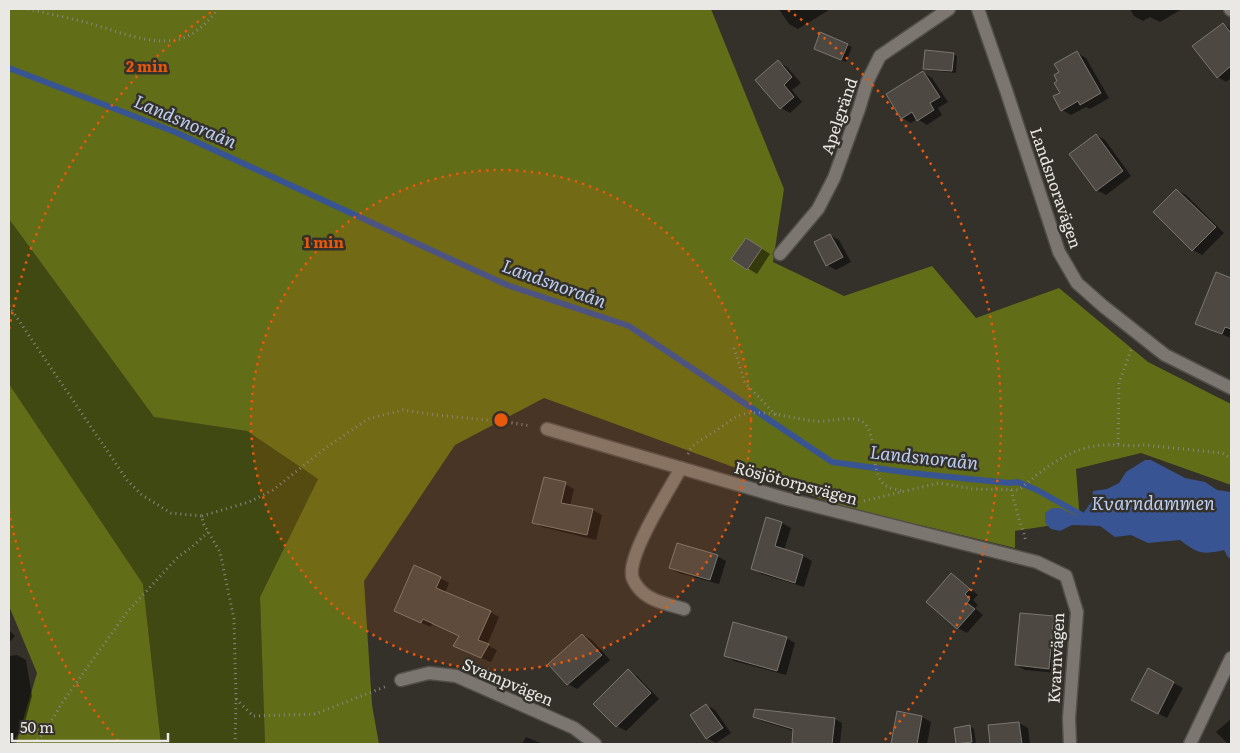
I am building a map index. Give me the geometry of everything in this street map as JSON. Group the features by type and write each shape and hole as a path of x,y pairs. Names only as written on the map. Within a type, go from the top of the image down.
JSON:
{"street":[{"name":"Apelgränd","path":"780,254 818,209 834,178 859,109 866,82 880,56 949,9"},
{"name":"Landsnoravägen","path":"978,9 1059,252 1077,283 1165,355 1231,388"},
{"name":"Rösjötorpsvägen","path":"547,429 826,509 1032,560"},
{"path":"681,468 642,537 633,564 632,577 638,587 648,597 684,609"},
{"name":"Kvarnvägen","path":"1032,560 1066,576 1078,612 1069,718 1070,744"},
{"path":"1190,744 1231,658"},
{"name":"Svampvägen","path":"401,680 429,673 456,676 574,728 595,744"}],"path":[{"path":"28,9 138,38 159,41 175,40 194,33 218,9"},
{"path":"9,306 127,480 142,496 171,513 202,516 249,502 273,490 327,447 368,419 385,414 403,410 507,422 547,429"},
{"path":"1118,444 1119,383 1137,332"},
{"path":"734,348 745,383 776,415"},
{"path":"681,468 693,445 736,416 768,413 815,422 836,421 848,418 858,419 867,425 879,479 887,487 903,491"},
{"path":"863,501 939,483 973,489 1019,490 1051,464 1072,452 1091,447 1118,444 1144,445 1222,453 1231,459"},
{"path":"1011,490 1026,547 1032,560"},
{"path":"202,516 203,523 220,552 234,619 235,744"},
{"path":"34,744 46,730 62,703 127,612 178,557 208,532"},
{"path":"236,699 253,716 315,714 401,680"}],"green space":[{"path":"9,9 711,9 784,189 773,262 844,296 932,266 976,318 1059,288 1148,362 1231,404 1231,485 1141,453 1076,469 1080,521 1015,531 1015,548 920,525 887,523 544,398 455,445 364,581 372,705 379,744 265,744 260,597 318,479 247,431 154,417 9,219"},
{"path":"9,219 154,417 247,431 318,479 260,597 265,744 161,744 143,584 9,384"},
{"path":"9,384 143,584 161,744 16,744 37,673 9,606"}],"water":[{"name":"Kvarndammen","path":"1145,460 1151,460 1185,478 1205,482 1217,490 1231,492 1231,559 1224,550 1210,553 1200,552 1180,540 1148,543 1131,535 1115,537 1100,526 1072,525 1060,531 1051,529 1045,523 1045,513 1052,508 1060,508 1077,516 1082,515 1092,501 1093,491 1107,489 1119,483 1126,472"}],"building":[{"path":"1223,23 1231,33 1231,66 1217,78 1192,46"},
{"path":"820,32 848,44 841,60 814,49"},
{"path":"925,50 954,53 952,71 923,69"},
{"path":"1077,51 1101,93 1080,105 1078,101 1061,111 1053,96 1060,93 1054,83 1057,81 1054,75 1059,72 1054,64"},
{"path":"778,60 792,77 784,85 794,97 780,109 755,80"},
{"path":"923,71 940,97 930,103 934,110 917,121 912,112 901,119 886,94"},
{"path":"1096,134 1123,171 1096,191 1069,154"},
{"path":"1176,189 1216,227 1192,251 1153,212"},
{"path":"830,234 843,257 826,266 814,242"},
{"path":"746,238 762,248 747,270 731,259"},
{"path":"1216,272 1231,278 1231,329 1225,327 1222,334 1195,324"},
{"path":"544,477 566,482 561,503 593,509 587,535 532,523"},
{"path":"766,517 782,522 775,546 803,555 795,583 751,569"},
{"path":"677,543 718,555 710,580 669,568"},
{"path":"414,565 441,577 436,588 491,611 478,640 489,644 481,658 453,646 459,636 423,619 421,623 394,611"},
{"path":"951,573 970,589 965,594 970,599 967,603 975,609 957,629 926,602"},
{"path":"1020,613 1054,616 1049,669 1015,665"},
{"path":"733,622 787,637 777,671 724,656"},
{"path":"582,634 602,655 567,685 548,664"},
{"path":"1148,668 1174,682 1158,714 1131,700"},
{"path":"628,669 651,693 616,727 593,704"},
{"path":"706,704 723,728 706,739 690,715"},
{"path":"755,709 835,718 832,744 792,743 793,729 753,717"},
{"path":"897,711 922,716 917,744 891,744"},
{"path":"1019,722 1022,744 990,744 988,725"},
{"path":"970,725 972,742 956,744 954,728"}],"waterway":[{"name":"Landsnoraån","path":"9,68 175,132 507,285 629,326 832,462 911,473 1009,483 1018,482 1037,490 1082,515"}]}
